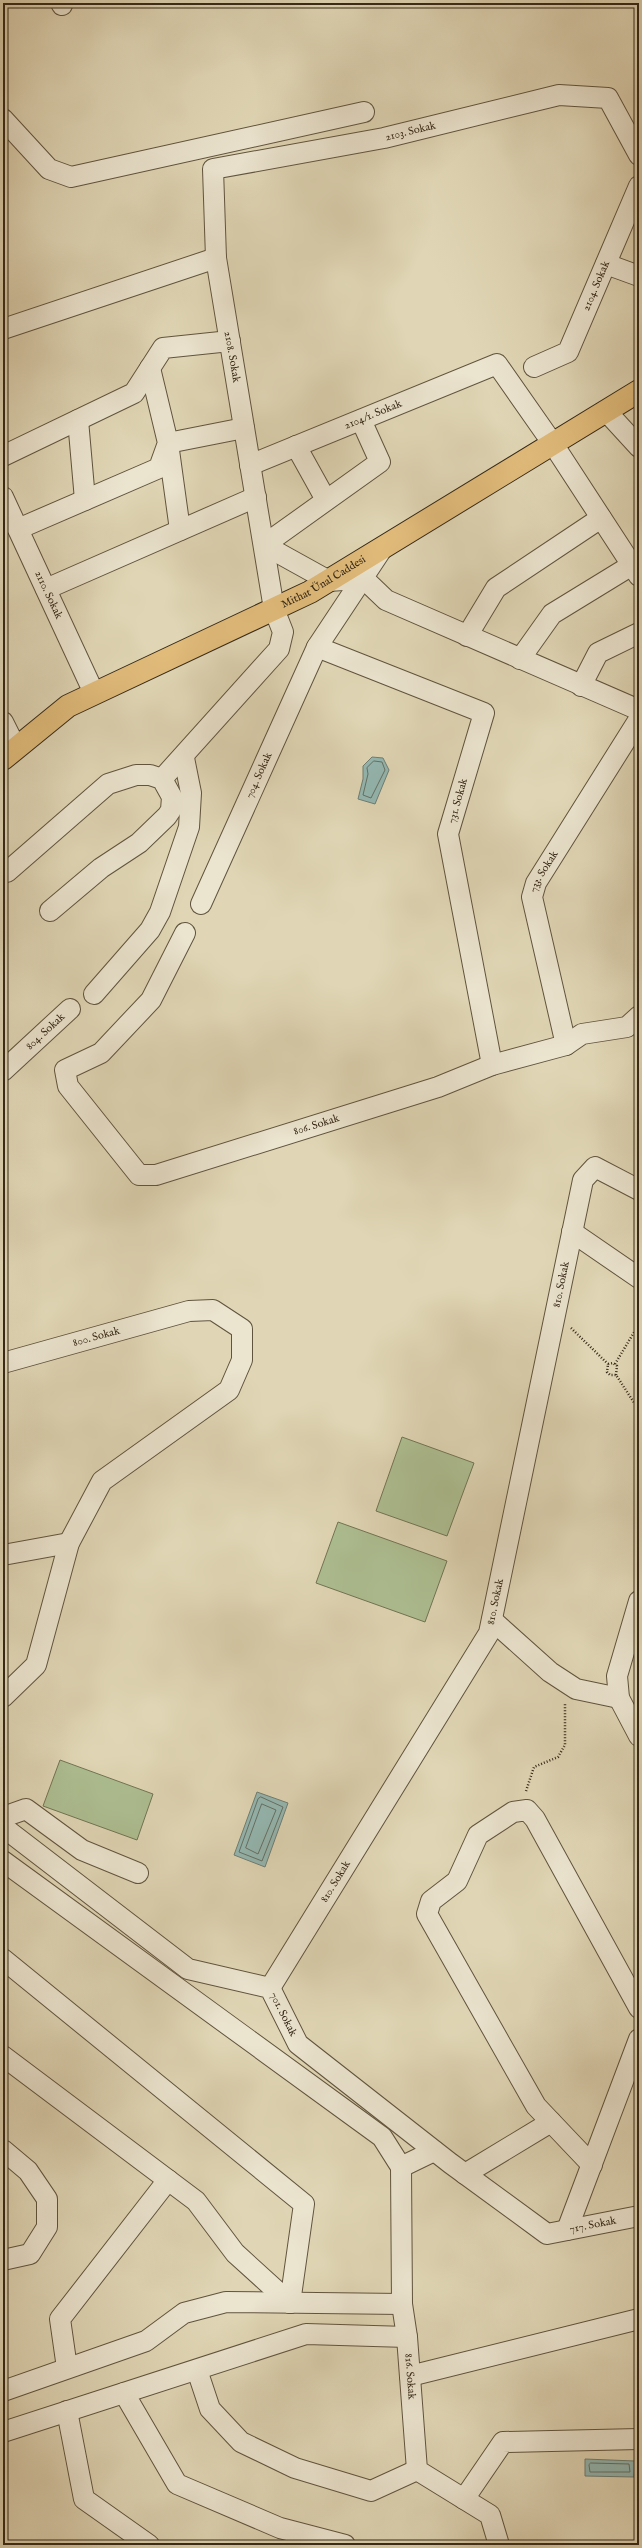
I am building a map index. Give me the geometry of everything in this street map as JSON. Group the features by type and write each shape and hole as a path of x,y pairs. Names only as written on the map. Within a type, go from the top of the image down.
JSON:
{"main road":[{"name":"Mithat Ünal Caddesi","path":"9,754 68,706 274,609 329,581 639,391"}],"street":[{"name":"2103. Sokak","path":"213,169 384,138 559,95 608,98 639,155"},
{"path":"3,119 49,169 71,177 364,112"},
{"name":"2108. Sokak","path":"162,779 184,758 279,649 283,632 274,609 216,258 213,169"},
{"name":"2104. Sokak","path":"534,367 568,352 639,186"},
{"path":"3,328 216,258"},
{"path":"606,264 639,276"},
{"path":"3,456 134,393 163,348 230,341"},
{"name":"2104/1. Sokak","path":"250,465 497,364 553,444"},
{"path":"150,368 168,443 180,530"},
{"path":"606,411 639,447"},
{"path":"78,420 85,500"},
{"path":"361,420 380,462 264,545 329,581 363,578 386,600 639,710"},
{"path":"168,443 244,428"},
{"path":"18,529 159,468 168,443"},
{"path":"520,659 552,614 636,571 553,444"},
{"path":"296,446 326,500"},
{"name":"2110. Sokak","path":"3,497 94,693"},
{"path":"46,589 256,497"},
{"path":"467,636 496,588 601,518"},
{"name":"704. Sokak","path":"201,904 317,647 382,549"},
{"path":"581,686 598,653 639,633"},
{"name":"731. Sokak","path":"317,647 484,713 448,834 492,1066"},
{"name":"733. Sokak","path":"566,1045 532,897 536,883 639,719"},
{"path":"3,722 9,754"},
{"path":"94,994 150,930 160,912 189,827 191,793 184,758"},
{"path":"7,872 108,784 136,774 150,775 162,779 172,797 171,810 167,816 139,843 101,868 50,910"},
{"name":"806. Sokak","path":"185,933 151,1000 101,1053 65,1070 68,1086 139,1175 156,1175 438,1087 492,1066 566,1045 582,1034 627,1027 639,1016"},
{"name":"804. Sokak","path":"3,1071 70,1009"},
{"name":"810. Sokak","path":"270,1988 489,1633 583,1180 595,1167 639,1190"},
{"path":"572,1232 639,1278"},
{"name":"800. Sokak","path":"3,1363 189,1311 213,1310 242,1329 242,1360 229,1390 102,1480 69,1543"},
{"path":"3,1555 69,1543 36,1665 3,1697"},
{"path":"639,1602 617,1676 619,1698 639,1736"},
{"path":"492,1620 550,1672 576,1689 619,1698"},
{"path":"3,1817 26,1809 82,1850 138,1873"},
{"path":"592,2164 536,2106 427,1914 431,1901 457,1882 478,1835 513,1812 527,1810 536,1818 639,2008"},
{"name":"701. Sokak","path":"3,1827 188,1968 270,1988 298,2044 434,2151 547,2234"},
{"path":"3,1861 382,2137 401,2167 434,2151"},
{"path":"3,1959 304,2204 290,2303"},
{"path":"567,2230 639,2039"},
{"path":"3,2056 196,2201 235,2254 290,2303"},
{"path":"465,2174 552,2122"},
{"path":"3,2150 28,2170 47,2199 47,2227 30,2254 3,2260"},
{"name":"816. Sokak","path":"401,2167 402,2304 407,2337 417,2470"},
{"path":"67,2368 60,2319 168,2180"},
{"name":"717. Sokak","path":"547,2234 639,2216"},
{"path":"3,2391 146,2341 184,2313 226,2302 402,2304"},
{"path":"410,2376 639,2318"},
{"path":"3,2432 306,2334 407,2337"},
{"path":"197,2370 210,2408 241,2442 295,2468 371,2491 417,2470 490,2515 499,2545"},
{"path":"124,2393 177,2484 280,2528 345,2545"},
{"path":"67,2411 84,2499 149,2545"},
{"path":"464,2499 503,2442 639,2439"}],"path":[{"path":"556,1312 608,1364 615,1364"},
{"path":"615,1364 639,1324"},
{"path":"608,1364 607,1372 610,1375 616,1374"},
{"path":"615,1364 618,1368 616,1374"},
{"path":"616,1374 635,1404"},
{"path":"520,1811 534,1767 558,1757 565,1745 564,1706 576,1689"}],"green space":[{"path":"402,1437 474,1463 447,1536 376,1511"},
{"path":"338,1522 447,1561 425,1622 316,1583"},
{"path":"60,1760 153,1794 137,1840 43,1806"}],"water":[{"path":"372,757 383,758 389,770 375,804 358,799 363,779 363,766"},
{"path":"257,1792 288,1803 265,1867 234,1855"},
{"path":"585,2459 635,2461 634,2477 585,2476"}]}
